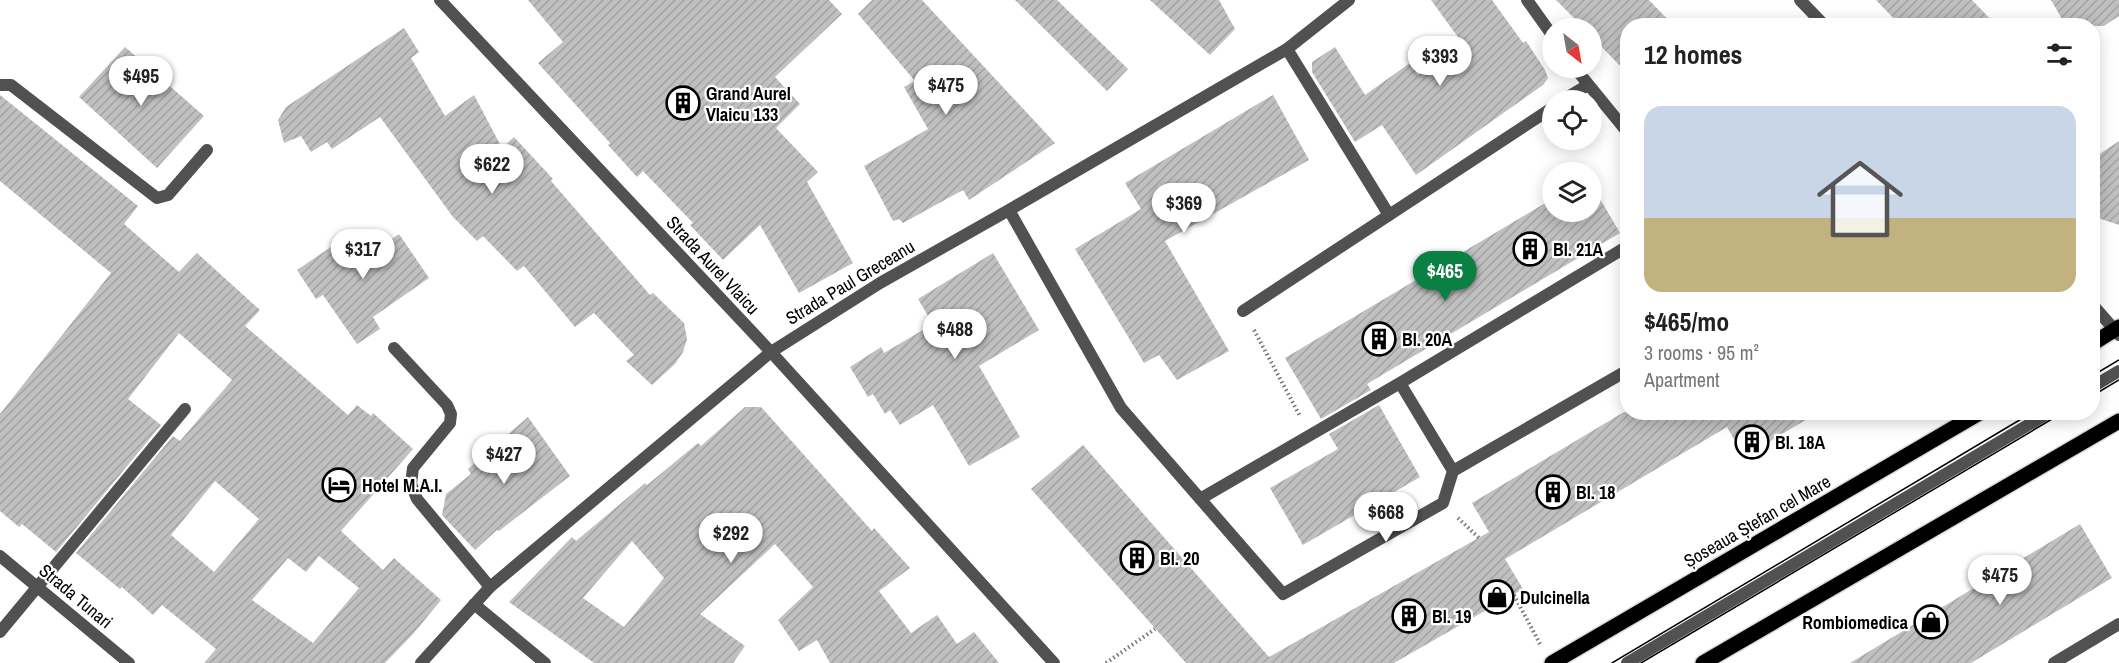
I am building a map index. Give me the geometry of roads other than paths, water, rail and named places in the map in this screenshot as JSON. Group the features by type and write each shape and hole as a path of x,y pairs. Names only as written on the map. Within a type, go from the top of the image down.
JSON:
{"main road":[{"path":"2100,340 2118,331"},
{"path":"1953,430 1956,420"},
{"name":"Șoseaua Ștefan cel Mare","path":"1549,658 1969,420"},
{"path":"1702,663 2119,421"}],"street":[{"name":"Strada Aurel Vlaicu","path":"440,0 771,352 1054,663"},
{"name":"Strada Paul Greceanu","path":"421,663 490,587 771,352 880,283 1287,49 1349,0"},
{"path":"1527,0 1542,21"},
{"path":"1800,0 1818,18"},
{"path":"1287,49 1389,215"},
{"path":"1583,78 1620,123"},
{"path":"0,85 11,85 157,198 168,195 207,150"},
{"path":"1580,90 1588,85"},
{"path":"1244,311 1542,115"},
{"path":"1009,210 1120,408 1283,594 1443,503 1453,471 1620,375"},
{"path":"1200,500 1620,251"},
{"path":"2100,312 2118,331"},
{"path":"394,348 447,405 451,414 450,423 413,468 411,484 417,499 490,587"},
{"path":"2100,382 2119,371"},
{"path":"1400,383 1453,471"},
{"path":"0,632 185,409"},
{"path":"1627,663 2036,420"},
{"name":"Strada Tunari","path":"0,556 129,663"},
{"path":"474,604 545,663"},
{"path":"2054,663 2119,624"}],"tram line":[{"path":"2100,371 2119,360"},
{"path":"2100,391 2119,380"},
{"path":"1612,663 2020,420"},
{"path":"1641,663 2051,420"}],"place":[{"name":"Grand Aurel Vlaicu 133","path":"683,103"},
{"name":"Bl. 21A","path":"1530,249"},
{"name":"Bl. 20A","path":"1379,339"},
{"name":"Bl. 18A","path":"1752,442"},
{"name":"Hotel M.A.I.","path":"339,485"},
{"name":"Bl. 18","path":"1553,492"},
{"name":"Bl. 20","path":"1137,558"},
{"name":"Dulcinella","path":"1497,597"},
{"name":"Bl. 19","path":"1409,616"},
{"name":"Rombiomedica","path":"1931,622"}]}
